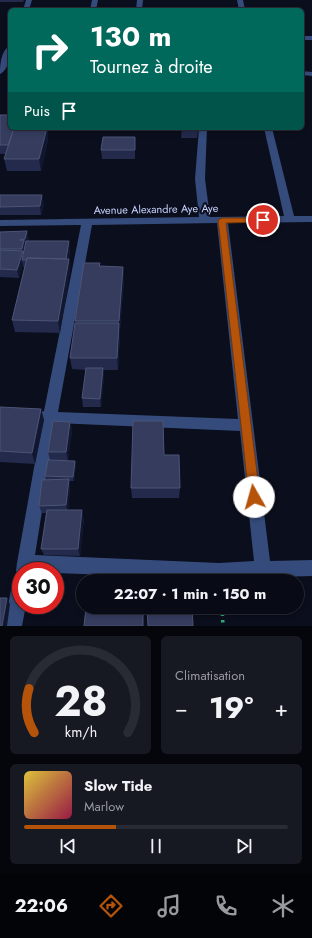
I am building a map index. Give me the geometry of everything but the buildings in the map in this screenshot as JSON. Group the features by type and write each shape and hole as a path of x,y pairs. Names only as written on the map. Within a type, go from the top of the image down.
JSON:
{"street":[{"path":"0,72 8,53"},
{"path":"203,130 200,179 205,221"},
{"path":"268,130 290,220"},
{"path":"311,219 312,230"},
{"name":"Avenue Alexandre Aye Aye","path":"0,223 311,219"},
{"path":"222,220 263,569"},
{"path":"26,562 50,418 87,222"},
{"path":"29,416 246,425"},
{"path":"64,568 219,571 312,568"},
{"path":"13,626 15,614"}],"path":[{"path":"222,614 223,626"}],"route":[{"path":"254,497 222,220 263,220"}]}
